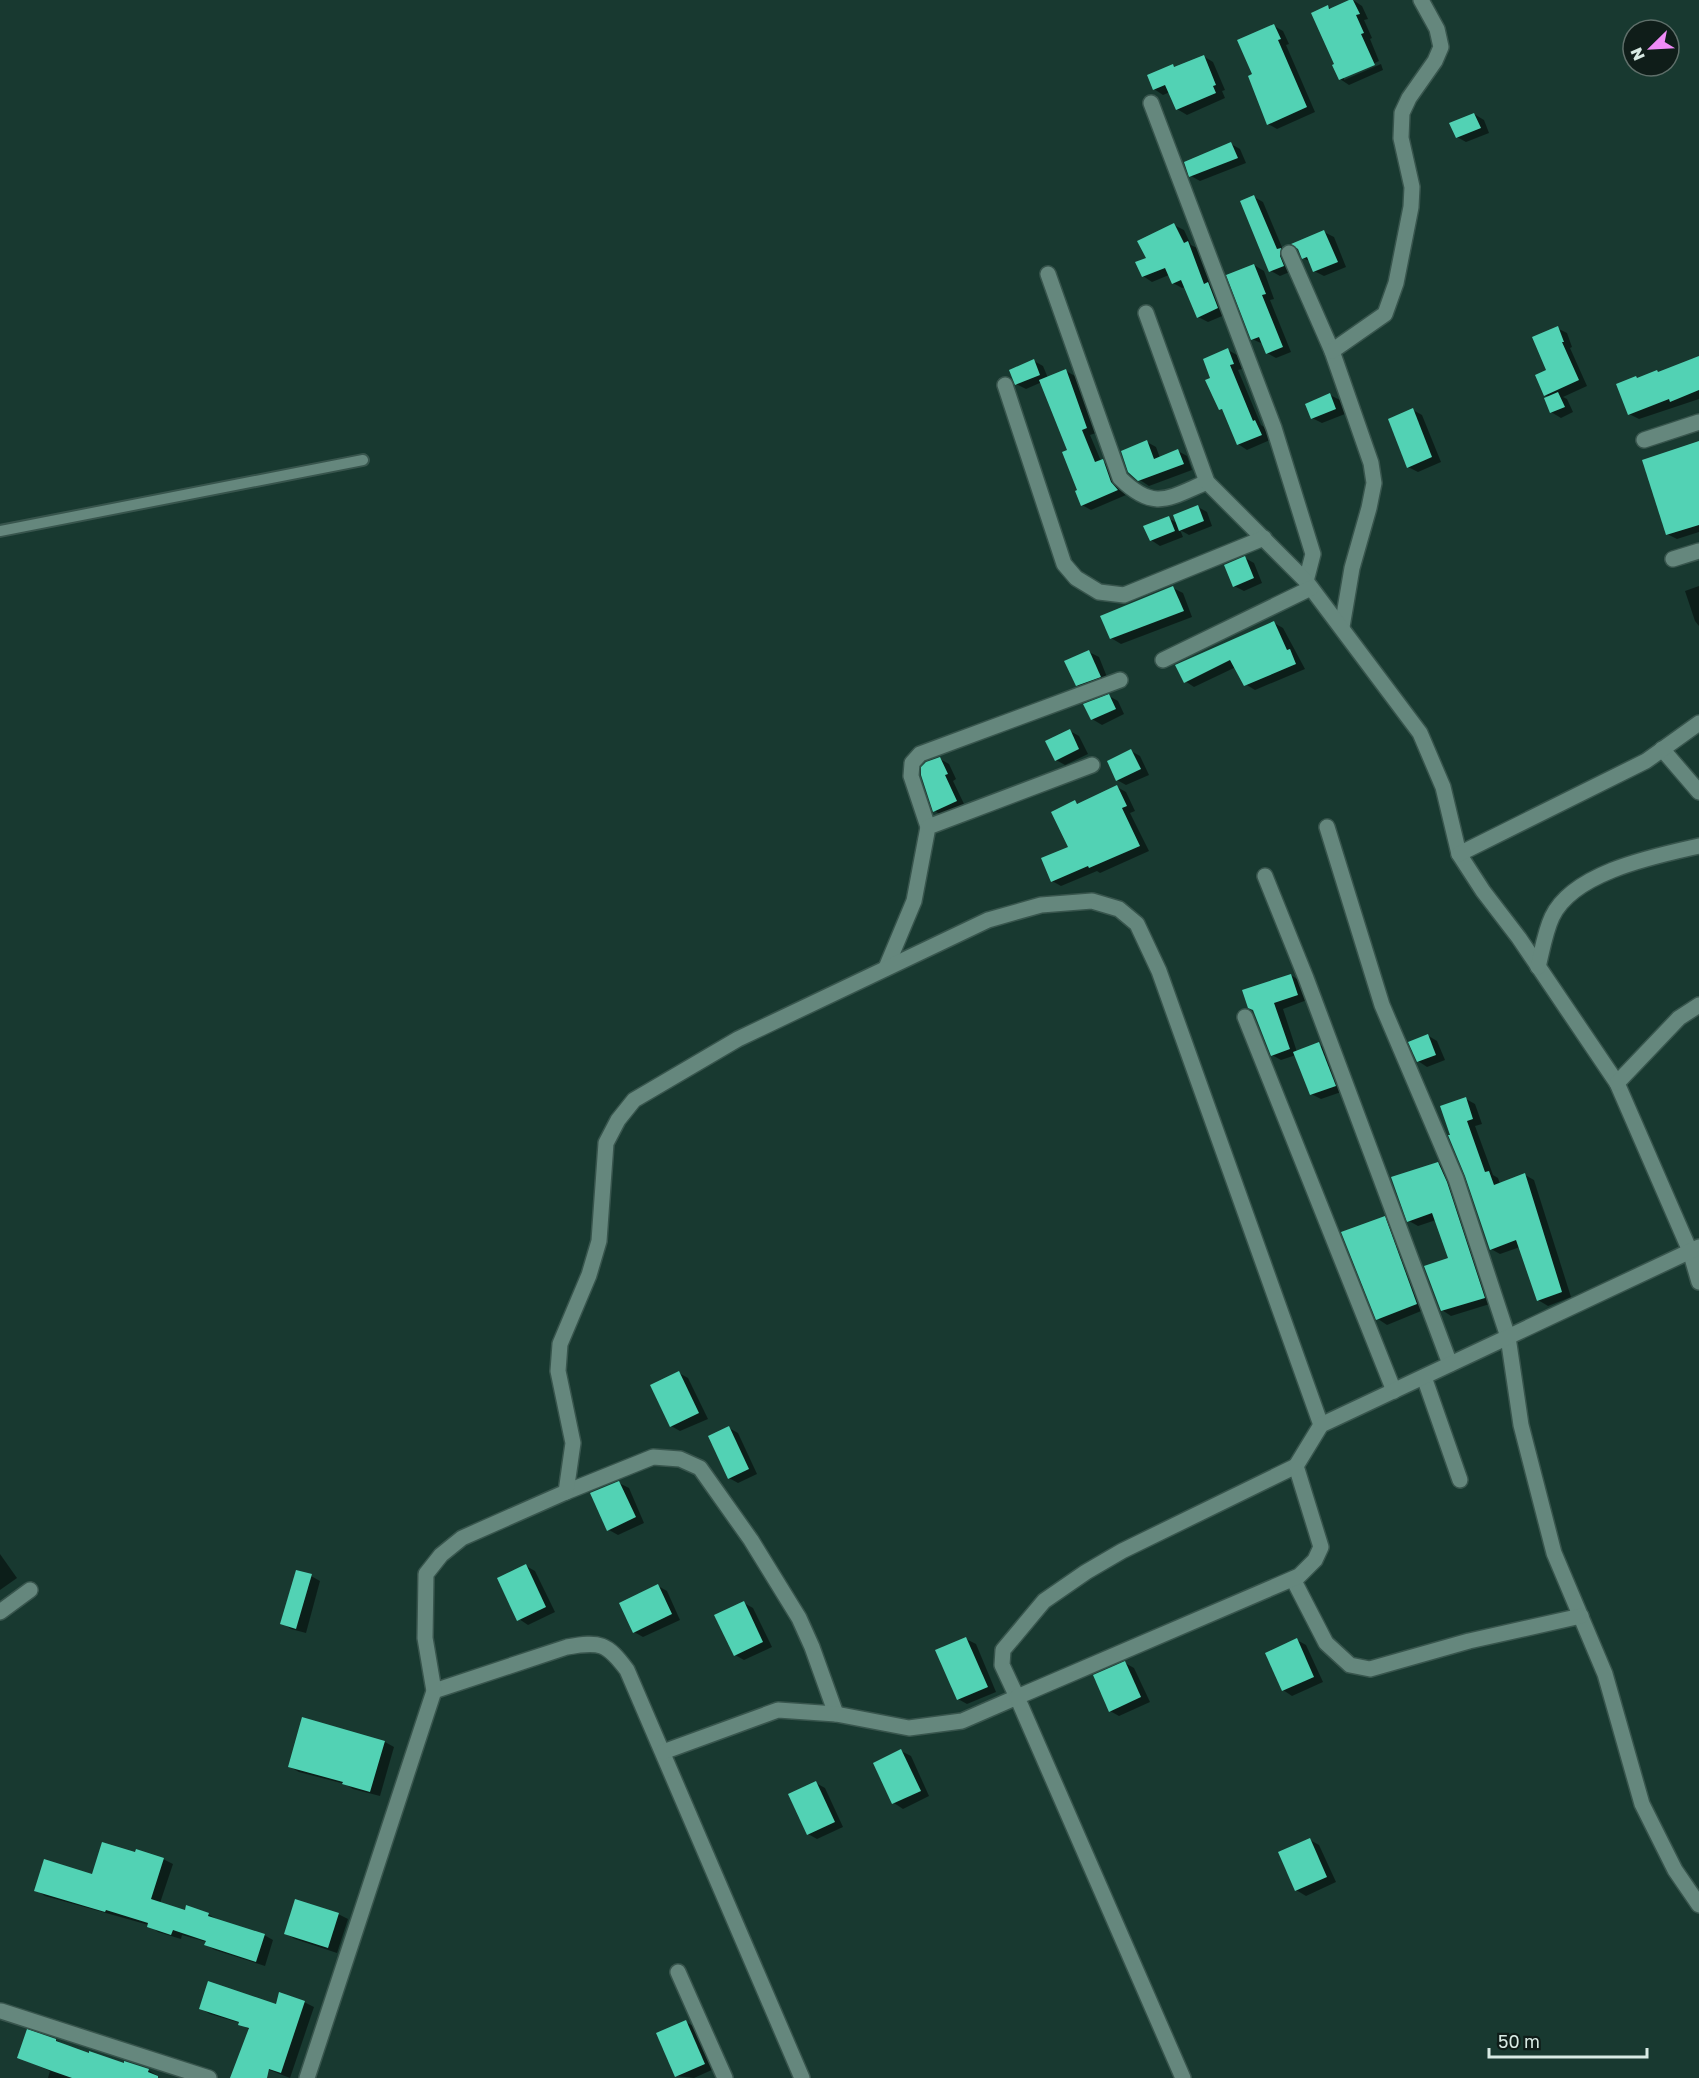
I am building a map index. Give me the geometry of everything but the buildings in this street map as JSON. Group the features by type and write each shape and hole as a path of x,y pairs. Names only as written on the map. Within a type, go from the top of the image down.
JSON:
{"street":[{"path":"1332,351 1385,314 1396,283 1412,197 1412,187 1401,138 1402,113 1409,98 1436,61 1441,47 1437,29 1421,0"},
{"path":"1151,103 1274,428 1313,554 1309,584"},
{"path":"1289,253 1332,351 1371,463 1374,483 1370,508 1352,568 1342,627"},
{"path":"1048,274 1120,478 1133,491 1146,498 1164,500 1207,482"},
{"path":"1146,313 1207,482 1309,584 1420,733 1443,787 1459,854 1617,1083 1695,1249 1699,1282"},
{"path":"1005,385 1064,564 1076,578 1099,592 1124,595 1264,538"},
{"path":"1644,440 1699,422"},
{"path":"1673,559 1699,551"},
{"path":"1163,660 1309,584"},
{"path":"886,969 914,901 928,827 911,776 912,763 921,754 1120,680"},
{"path":"1459,854 1646,761 1699,723"},
{"path":"1662,749 1699,792"},
{"path":"928,827 1092,765"},
{"path":"1327,827 1382,1005 1456,1179 1508,1337 1521,1425 1554,1553 1605,1674 1642,1804 1675,1870 1699,1905"},
{"path":"1538,967 1552,917 1576,889 1608,872 1666,853 1699,846"},
{"path":"1265,876 1306,978 1450,1364"},
{"path":"566,1492 573,1443 558,1371 560,1344 589,1275 599,1241 606,1143 618,1120 634,1101 738,1039 988,920 1041,905 1092,901 1119,909 1137,924 1159,971 1321,1425"},
{"path":"1617,1083 1679,1018 1699,1005"},
{"path":"1245,1017 1394,1391"},
{"path":"1183,2078 1002,1665 1004,1650 1044,1601 1086,1572 1122,1551 1296,1466 1321,1425 1695,1249"},
{"path":"1424,1377 1460,1480"},
{"path":"307,2078 434,1691 425,1638 426,1574 441,1555 462,1538 566,1492 654,1457 681,1459 700,1468 751,1540 799,1617 836,1714"},
{"path":"663,1752 778,1710 836,1714 909,1728 962,1721 1293,1579 1315,1560 1321,1547 1296,1466"},
{"path":"1293,1579 1326,1643 1350,1665 1370,1669 1469,1641 1581,1616"},
{"path":"0,1612 30,1590"},
{"path":"434,1691 567,1647 589,1643 600,1644 618,1658 627,1670 663,1752 802,2078"},
{"path":"678,1972 725,2078"},
{"path":"2,2011 209,2078"}],"lane":[{"path":"0,531 363,460"}]}
